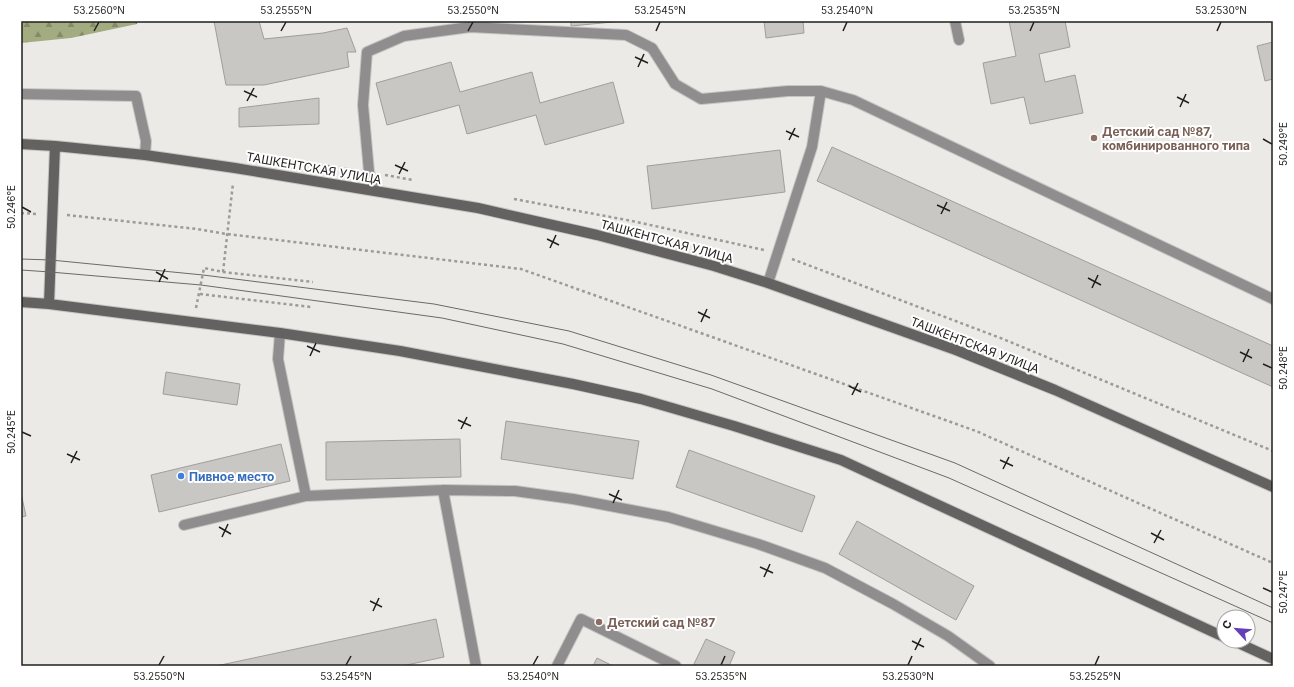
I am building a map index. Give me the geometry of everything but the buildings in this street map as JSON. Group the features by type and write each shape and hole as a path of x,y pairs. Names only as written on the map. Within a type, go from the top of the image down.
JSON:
{"main road":[{"name":"ТАШКЕНТСКАЯ УЛИЦА","path":"21,144 145,155 235,168 478,208 597,235 714,266 768,283 956,350 1055,390 1273,487"},
{"path":"50,304 55,146"},
{"path":"21,302 50,304 280,333 400,351 641,399 841,460 1216,633"},
{"path":"1251,649 1273,659"}],"lane":[{"path":"955,21 959,40"},
{"path":"375,192 369,172 363,105 367,52 404,36 470,27 626,35 652,48 675,84 701,99 788,91 821,91 853,100 1273,299"},
{"path":"768,283 812,147 821,91"},
{"path":"21,94 136,96 146,141 145,155"},
{"path":"280,333 278,359 306,496"},
{"path":"444,490 473,666"},
{"path":"184,525 306,496 444,490 515,491 573,499 668,517 758,544 825,568 893,604 948,636 990,666"},
{"path":"557,666 581,619 676,666"}],"path":[{"path":"223,272 235,168"},
{"path":"21,213 68,215 197,229 227,234 521,269 976,431 1273,563"},
{"path":"196,310 204,268 223,272 313,282"},
{"path":"200,294 311,307"}],"green space":[{"path":"21,21 138,21 137,24 71,38 21,43"}],"tram line":[{"path":"21,259 51,260 203,275 434,304 569,331 711,375 955,463 1273,608"},
{"path":"21,270 201,285 442,318 563,344 712,389 949,478 1273,623"}],"place":[{"name":"Детский сад №87, комбинированного типа","path":"1094,138"},
{"name":"Пивное место","path":"181,476"},
{"name":"Детский сад №87","path":"599,622"}]}
